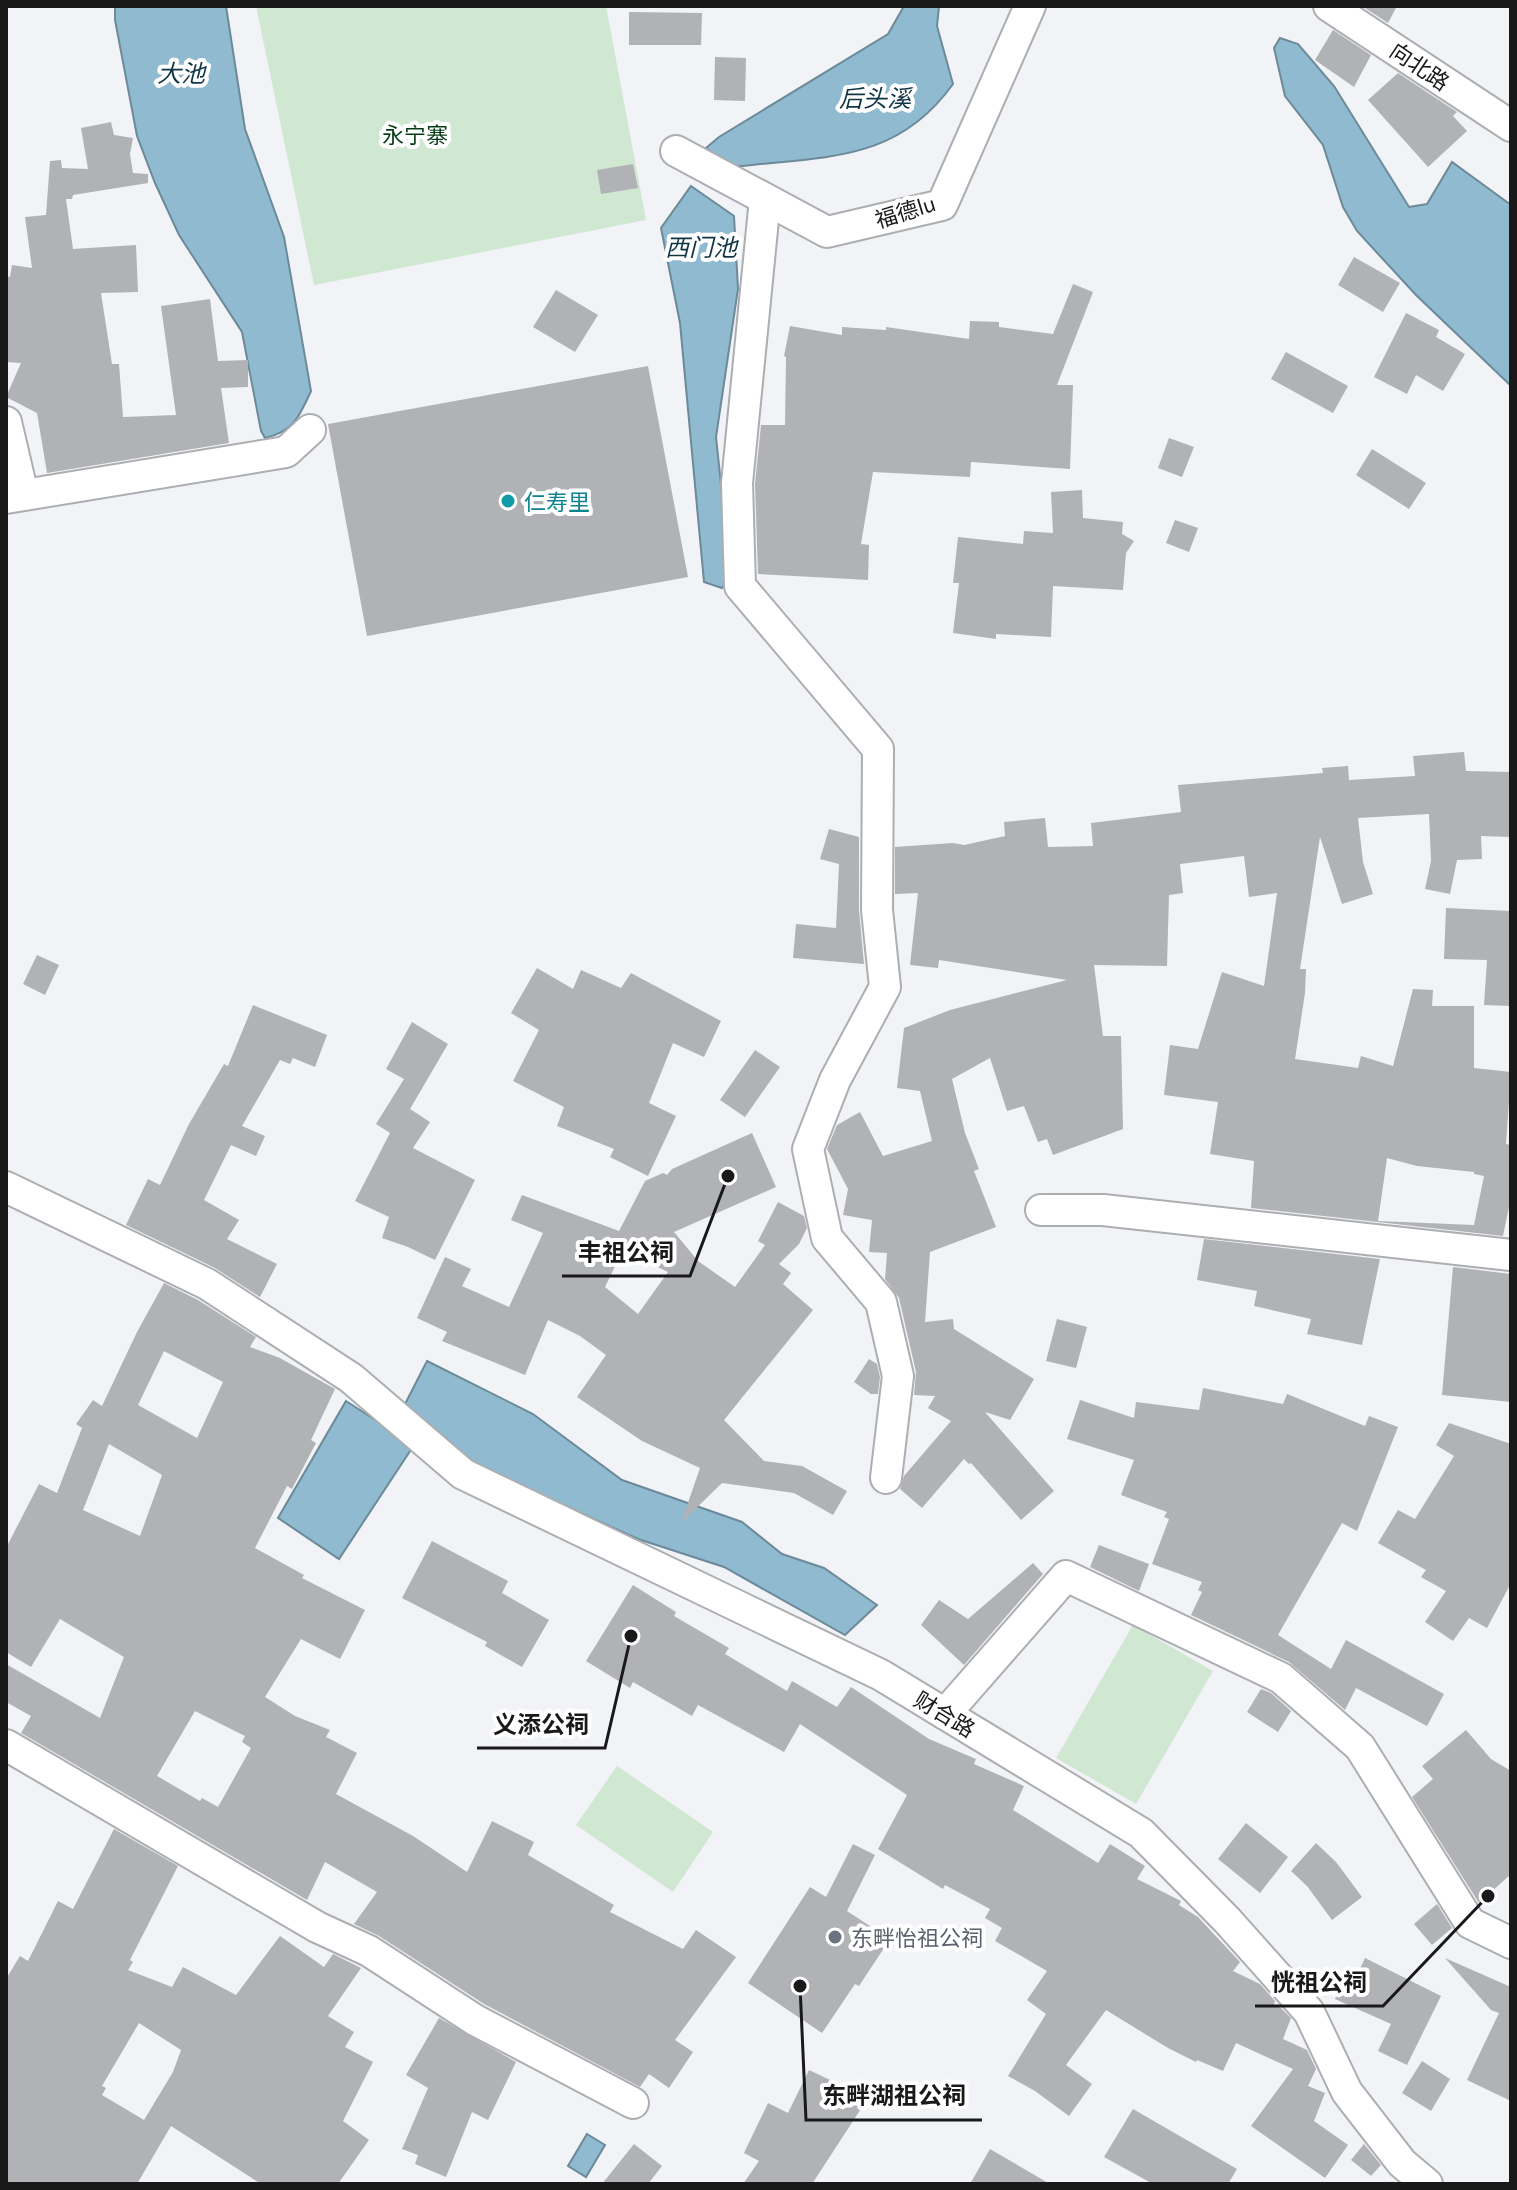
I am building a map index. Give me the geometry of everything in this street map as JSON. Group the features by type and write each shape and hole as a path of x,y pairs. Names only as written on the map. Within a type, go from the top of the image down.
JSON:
{"street":[{"name":"福德lu","path":"676,151 827,232 942,205 1030,6"},
{"name":"向北路","path":"1329,6 1511,126"},
{"path":"765,199 737,483 740,586 878,749 877,910 885,987 835,1080 808,1149 827,1238 881,1302 898,1376 886,1478"},
{"path":"6,422 14,496 286,452 310,430"},
{"name":"财合路","path":"6,1187 207,1284 351,1378 463,1474 881,1675 1141,1833 1227,1920 1309,2012 1347,2092 1402,2163 1427,2184"},
{"path":"1041,1210 1103,1210 1511,1255"},
{"path":"945,1714 1066,1576 1281,1678 1360,1747 1470,1923 1511,1943"},
{"path":"6,1745 317,1927 369,1951 475,2020 633,2103"}],"green space":[{"name":"永宁寨","path":"256,6 606,6 646,220 314,285"},
{"path":"1133,1625 1213,1671 1136,1804 1056,1758"},
{"path":"617,1766 713,1832 673,1892 576,1825"}],"water":[{"name":"大池","path":"115,6 226,6 245,129 284,237 311,391 294,422 275,435 265,438 261,431 242,332 179,235 137,136"},
{"name":"后头溪","path":"904,6 939,6 937,26 953,84 932,109 909,128 860,150 804,160 727,166 706,148 719,137 888,34"},
{"path":"1280,38 1298,44 1334,86 1409,207 1427,204 1452,162 1511,205 1511,386 1416,295 1357,231 1343,207 1323,145 1285,96 1274,48"},
{"name":"西门池","path":"691,186 734,216 738,289 716,437 731,579 722,588 704,582 680,323 661,228"},
{"path":"427,1361 533,1414 622,1480 742,1522 782,1554 824,1568 877,1605 845,1635 724,1567 638,1539 477,1466 404,1406"},
{"path":"346,1401 414,1445 339,1559 278,1518"},
{"path":"587,2134 605,2145 586,2177 568,2166"}],"building":[{"path":"1362,6 1397,6 1388,23"},
{"path":"629,12 702,13 701,45 629,45"},
{"path":"1333,30 1371,55 1354,87 1315,60"},
{"path":"715,57 746,58 745,101 714,100"},
{"path":"1398,73 1457,112 1453,116 1467,131 1428,167 1368,100"},
{"path":"111,122 114,135 133,138 130,154 133,173 148,174 148,183 73,195 72,199 66,199 73,249 136,245 138,292 101,293 112,364 119,364 123,417 176,415 161,306 210,299 218,361 248,360 248,387 221,388 229,443 47,473 37,413 6,397 21,363 6,362 6,276 10,277 12,265 32,268 25,217 46,215 50,161 61,160 62,168 88,169 81,128"},
{"path":"633,164 638,188 601,194 597,170"},
{"path":"1354,257 1400,283 1383,312 1338,285"},
{"path":"1073,284 1093,292 1057,385 1073,385 1070,469 971,462 970,477 873,472 861,544 869,545 868,580 758,574 755,484 761,425 785,425 784,356 790,326 842,335 842,327 886,330 886,327 969,339 970,321 999,322 999,327 1053,334"},
{"path":"556,290 598,315 575,352 533,327"},
{"path":"1406,313 1439,330 1436,337 1465,354 1443,391 1416,375 1407,394 1374,377"},
{"path":"1286,352 1348,386 1333,413 1271,379"},
{"name":"仁寿里","path":"648,366 688,577 367,636 328,424"},
{"path":"1169,438 1194,447 1182,477 1158,468"},
{"path":"1372,449 1426,483 1409,509 1356,475"},
{"path":"1082,490 1083,518 1123,522 1122,534 1134,541 1126,553 1123,590 1053,586 1051,637 996,634 996,639 953,633 959,583 953,583 958,537 1023,544 1024,531 1053,533 1051,492"},
{"path":"1175,520 1198,528 1189,552 1166,543"},
{"path":"1464,752 1466,771 1511,772 1511,837 1481,836 1482,859 1457,860 1450,894 1425,889 1431,861 1429,814 1358,818 1363,862 1373,894 1342,904 1320,837 1300,969 1306,969 1305,993 1295,1059 1358,1068 1361,1056 1393,1066 1413,989 1433,990 1432,1006 1474,1006 1474,1068 1511,1072 1506,1144 1511,1145 1511,1197 1503,1236 1251,1208 1254,1161 1210,1154 1218,1102 1164,1095 1170,1045 1198,1049 1222,972 1264,986 1277,893 1249,897 1244,856 1180,864 1183,893 1169,895 1167,966 1094,965 1103,1036 1121,1036 1123,1129 1053,1155 1047,1139 1038,1142 1024,1106 1007,1111 990,1058 952,1079 965,1133 979,1169 974,1171 996,1227 930,1252 925,1322 953,1319 954,1329 1034,1379 1010,1420 985,1412 1054,1491 1021,1520 964,1459 922,1508 900,1489 904,1476 951,1421 928,1408 935,1396 914,1395 916,1372 899,1298 885,1279 887,1253 869,1252 872,1220 843,1215 848,1189 827,1149 837,1125 860,1112 883,1156 932,1141 920,1091 897,1088 904,1028 950,1010 1067,980 939,960 938,968 910,965 918,893 895,894 895,847 964,845 1005,836 1004,822 1045,818 1048,847 1093,846 1091,823 1181,812 1178,785 1323,773 1322,768 1348,766 1349,780 1415,776 1413,756","holes":["1387,1158 1417,1166 1474,1172 1484,1176 1474,1225 1378,1221"]},
{"path":"829,829 859,837 859,910 864,964 793,958 796,924 836,928 839,864 820,859"},
{"path":"1446,908 1511,911 1511,1006 1484,1005 1487,960 1444,959"},
{"path":"37,955 59,965 45,995 23,984"},
{"path":"537,968 573,989 581,970 621,988 631,973 721,1021 704,1057 673,1043 649,1103 676,1116 648,1176 610,1157 614,1149 557,1126 564,1107 513,1081 539,1030 511,1013"},
{"path":"253,1005 327,1035 315,1067 293,1058 290,1064 280,1060 242,1126 265,1136 256,1156 231,1145 204,1200 239,1220 227,1239 277,1264 260,1297 215,1268 126,1225 148,1179 160,1185 189,1124 224,1064 228,1066"},
{"path":"412,1022 448,1044 410,1109 430,1122 413,1148 475,1180 435,1260 382,1238 389,1217 355,1201 390,1133 376,1124 404,1079 386,1069"},
{"path":"755,1050 780,1067 745,1117 720,1100"},
{"path":"752,1133 776,1187 674,1232 698,1261 735,1287 765,1245 758,1241 778,1202 804,1216 807,1228 799,1244 779,1264 791,1273 783,1284 813,1310 724,1420 764,1461 802,1466 847,1491 833,1515 794,1493 722,1483 681,1523 700,1468 642,1441 577,1397 606,1355 580,1336 548,1320 525,1375 442,1341 447,1332 417,1318 445,1257 471,1269 462,1286 509,1307 543,1233 511,1220 522,1195 619,1231 645,1181 663,1173 667,1175 672,1169","holes":["623,1250 668,1272 638,1314 605,1287"]},
{"path":"1204,1239 1380,1259 1362,1345 1307,1334 1311,1319 1254,1306 1257,1291 1197,1280"},
{"path":"1453,1267 1511,1274 1511,1402 1442,1395"},
{"path":"164,1283 198,1300 256,1337 250,1347 280,1358 335,1389 311,1440 316,1443 292,1489 287,1486 255,1548 304,1575 302,1578 365,1610 340,1659 301,1639 265,1697 295,1716 330,1730 326,1737 357,1753 336,1794 413,1836 467,1872 492,1821 534,1842 528,1855 614,1905 610,1912 683,1949 696,1930 736,1957 675,2040 693,2052 669,2088 649,2074 640,2087 484,2004 379,1936 354,1924 377,1892 325,1862 307,1900 21,1733 31,1716 6,1702 6,1664 100,1718 124,1657 60,1619 31,1667 6,1652 6,1548 39,1484 57,1493 82,1428 76,1424 93,1400 102,1406","holes":["164,1351 223,1382 197,1438 138,1405","109,1444 162,1475 140,1536 83,1510","195,1711 245,1736 242,1742 251,1748 218,1807 202,1798 200,1801 157,1776"]},
{"path":"1057,1319 1087,1327 1076,1368 1046,1361"},
{"path":"869,1359 877,1364 880,1377 878,1394 871,1394 854,1382"},
{"path":"1203,1388 1283,1404 1287,1394 1365,1426 1369,1416 1398,1427 1357,1531 1342,1523 1278,1635 1331,1669 1346,1640 1444,1694 1427,1726 1356,1688 1345,1710 1289,1662 1191,1615 1202,1592 1198,1590 1202,1582 1152,1564 1169,1519 1164,1517 1167,1512 1121,1495 1134,1460 1067,1439 1080,1400 1134,1418 1136,1402 1199,1410"},
{"path":"1449,1423 1511,1444 1511,1583 1487,1628 1469,1618 1453,1641 1425,1622 1446,1591 1421,1577 1426,1570 1378,1543 1398,1510 1415,1519 1454,1456 1436,1445"},
{"path":"432,1541 508,1581 502,1593 549,1620 522,1667 485,1646 487,1642 402,1598"},
{"path":"1099,1545 1149,1564 1139,1591 1090,1567"},
{"path":"1033,1563 1043,1574 964,1665 921,1625 939,1600 968,1619"},
{"path":"633,1585 676,1612 674,1616 729,1648 725,1654 787,1691 792,1681 837,1707 851,1687 929,1739 976,1759 974,1764 1024,1786 1013,1810 1098,1863 1110,1844 1145,1866 1137,1879 1181,1901 1179,1905 1198,1917 1240,1962 1233,1971 1260,1984 1275,2001 1274,2005 1291,2018 1283,2039 1307,2050 1316,2069 1308,2086 1325,2093 1314,2121 1348,2145 1325,2178 1251,2126 1293,2069 1236,2043 1223,2071 1168,2048 1106,2010 1066,2065 1092,2084 1069,2116 1008,2076 1046,2014 1027,2000 1047,1971 995,1941 1002,1928 985,1918 990,1909 945,1885 943,1889 878,1849 907,1795 800,1724 784,1752 698,1705 692,1716 633,1682 630,1688 586,1661"},
{"path":"1261,1689 1271,1693 1291,1711 1278,1732 1247,1712"},
{"path":"1466,1730 1491,1759 1511,1771 1511,1874 1479,1903 1412,1797 1433,1779 1422,1766"},
{"path":"1246,1823 1288,1857 1260,1893 1218,1859"},
{"path":"114,1829 178,1866 130,1960 133,1962 128,1970 172,1987 183,1967 236,1995 280,1936 324,1967 333,1954 361,1968 328,2016 354,2032 345,2047 373,2062 343,2121 369,2140 338,2184 261,2184 171,2126 137,2184 6,2184 6,1979 20,1956 28,1961 58,1901 73,1909","holes":["139,2023 181,2050 173,2072 144,2120 102,2095 106,2088 102,2086"]},
{"path":"1316,1843 1336,1862 1362,1897 1332,1920 1307,1886 1291,1871"},
{"path":"853,1844 875,1855 847,1911 890,1939 859,1986 855,1984 822,2033 748,1983 810,1887 826,1897"},
{"path":"1437,1904 1452,1928 1432,1945 1414,1924"},
{"path":"1365,1958 1441,1996 1407,2065 1378,2051 1391,2024 1335,1999 1348,1971 1357,1975"},
{"path":"1445,1958 1511,1987 1511,2101 1467,2080 1499,2013 1491,2010"},
{"path":"439,2018 516,2062 488,2120 472,2112 446,2177 415,2164 418,2155 402,2149 428,2088 406,2075"},
{"path":"1422,2061 1450,2079 1431,2111 1402,2093"},
{"path":"809,2070 868,2098 812,2184 743,2184 759,2161 744,2153 768,2103 788,2113"},
{"path":"1133,2109 1237,2169 1228,2184 1153,2184 1104,2157"},
{"path":"634,2144 662,2166 648,2184 602,2184"},
{"path":"1364,2144 1381,2165 1371,2176 1351,2160"},
{"path":"990,2149 1050,2184 970,2184"}],"place":[{"name":"仁寿里","path":"508,501"},
{"name":"丰祖公祠","path":"728,1176"},
{"name":"义添公祠","path":"631,1636"},
{"name":"恍祖公祠","path":"1488,1896"},
{"name":"东畔怡祖公祠","path":"835,1937"},
{"name":"东畔湖祖公祠","path":"800,1986"}]}
